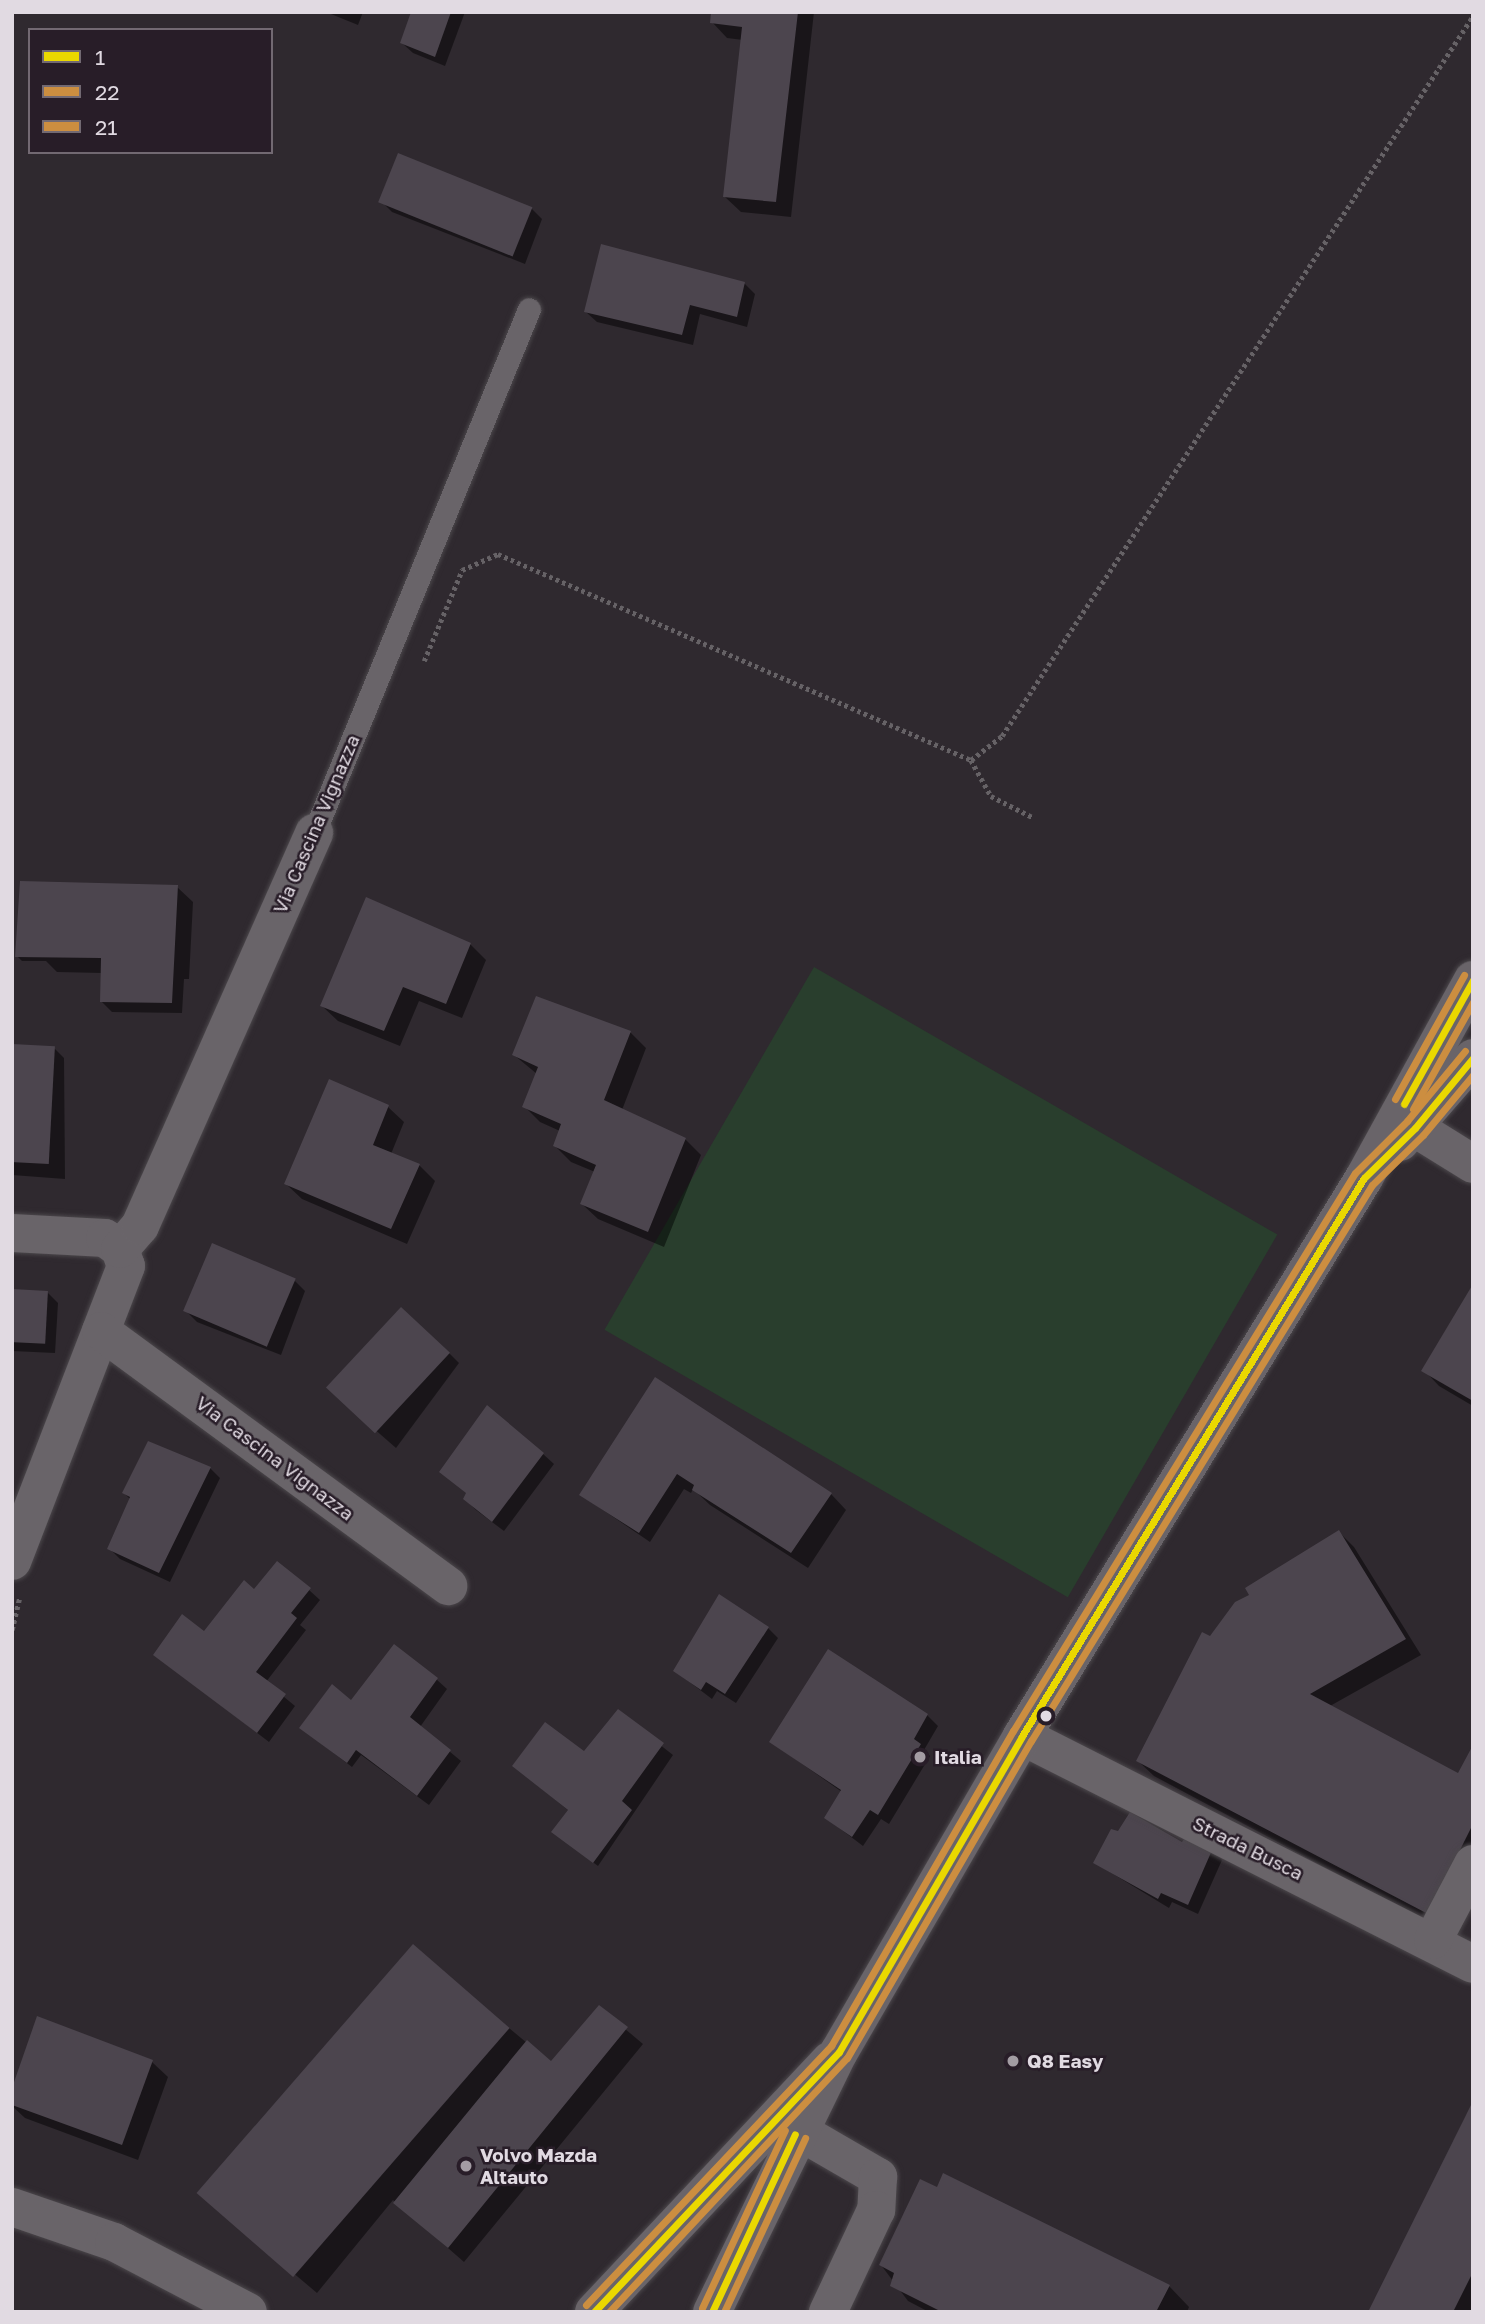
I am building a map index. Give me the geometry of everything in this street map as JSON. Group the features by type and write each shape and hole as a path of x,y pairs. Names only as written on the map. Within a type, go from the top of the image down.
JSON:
{"street":[{"name":"Via Cascina Vignazza","path":"120,1249 140,1226 314,834"},
{"path":"712,2312 797,2130 839,2052 1022,1736 1364,1178 1473,980"},
{"path":"1364,1178 1415,1128 1473,1058"},
{"path":"1415,1128 1473,1164"},
{"path":"12,1233 97,1237 120,1249 124,1275 12,1561"},
{"name":"Via Cascina Vignazza","path":"101,1331 448,1586"},
{"name":"Strada Busca","path":"1022,1736 1433,1940 1473,1964"},
{"path":"1433,1940 1473,1864"},
{"path":"594,2312 839,2052"},
{"path":"797,2130 878,2177 876,2210 840,2308"},
{"path":"12,2207 114,2242 248,2312"}],"lane":[{"name":"Via Cascina Vignazza","path":"314,834 529,309"}],"path":[{"path":"971,760 1002,736 1473,16"},
{"path":"420,671 462,570 498,554 971,760 991,796 1034,818"}],"green space":[{"path":"814,967 1277,1234 1068,1597 605,1330"}],"building":[{"path":"411,12 451,12 435,57 400,43"},
{"path":"711,12 798,12 776,202 723,197 742,27 710,23"},
{"path":"398,153 532,207 513,256 378,202"},
{"path":"601,244 745,282 737,317 690,305 682,335 584,312"},
{"path":"20,881 178,885 172,1003 100,1002 101,958 15,957"},
{"path":"366,897 471,943 446,1004 403,987 384,1031 320,1006"},
{"path":"536,996 631,1031 604,1100 686,1138 648,1232 580,1204 596,1165 553,1146 561,1124 522,1107 538,1067 512,1055"},
{"path":"12,1044 55,1046 49,1164 12,1162"},
{"path":"329,1079 389,1105 373,1145 420,1164 391,1229 284,1184"},
{"path":"212,1243 296,1279 267,1347 183,1311"},
{"path":"1473,1284 1473,1401 1421,1371"},
{"path":"12,1289 48,1291 45,1344 12,1342"},
{"path":"401,1307 450,1353 375,1433 326,1387"},
{"path":"655,1377 832,1493 791,1553 692,1490 694,1485 677,1474 639,1533 579,1495"},
{"path":"487,1405 544,1453 492,1522 463,1499 466,1493 439,1472"},
{"path":"148,1441 211,1467 159,1573 107,1549 130,1497 122,1493"},
{"path":"1339,1530 1406,1639 1310,1694 1458,1773 1473,1745 1473,1824 1428,1914 1136,1761 1202,1632 1210,1636 1235,1602 1249,1595 1245,1588"},
{"path":"277,1561 311,1588 291,1613 297,1618 256,1672 286,1694 257,1733 153,1655 182,1614 204,1631 244,1580 254,1589"},
{"path":"719,1594 769,1627 725,1694 706,1682 701,1690 673,1671"},
{"path":"394,1644 438,1678 410,1717 451,1750 417,1796 356,1750 347,1763 299,1728 332,1684 351,1700"},
{"path":"828,1649 928,1714 914,1739 921,1744 878,1815 870,1810 852,1837 824,1818 841,1790 769,1742"},
{"path":"618,1709 664,1743 622,1801 632,1810 593,1863 551,1832 568,1810 512,1766 545,1722 584,1751"},
{"path":"1130,1812 1182,1842 1188,1833 1213,1848 1188,1905 1161,1893 1158,1899 1093,1863 1111,1829 1118,1831"},
{"path":"413,1944 510,2028 293,2277 197,2193"},
{"path":"599,2005 628,2027 448,2248 393,2203 527,2040 551,2061"},
{"path":"37,2016 153,2060 122,2145 12,2105 12,2088"},
{"path":"1473,2101 1473,2272 1453,2312 1368,2312"},
{"path":"943,2173 1170,2285 1156,2312 942,2312 890,2286 894,2273 879,2265 920,2179 937,2187"}],"transit line":[{"name":"21","path":"1395,1099 1464,975"},
{"name":"1","path":"1404,1104 1473,980"},
{"name":"22","path":"1413,1109 1473,1002"},
{"name":"21","path":"586,2305 831,2046 1013,1731 1355,1173 1407,1121 1465,1051"},
{"name":"1","path":"594,2312 839,2052 1022,1736 1364,1178 1415,1128 1473,1058"},
{"name":"22","path":"609,2312 847,2058 1031,1741 1372,1185 1423,1135 1473,1075"},
{"name":"21","path":"702,2308 785,2130"},
{"name":"1","path":"712,2312 795,2134"},
{"name":"22","path":"724,2312 805,2138"}],"place":[{"name":"Italia","path":"920,1757"},
{"name":"Q8 Easy","path":"1013,2061"},
{"name":"Volvo Mazda Altauto","path":"466,2166"}]}
